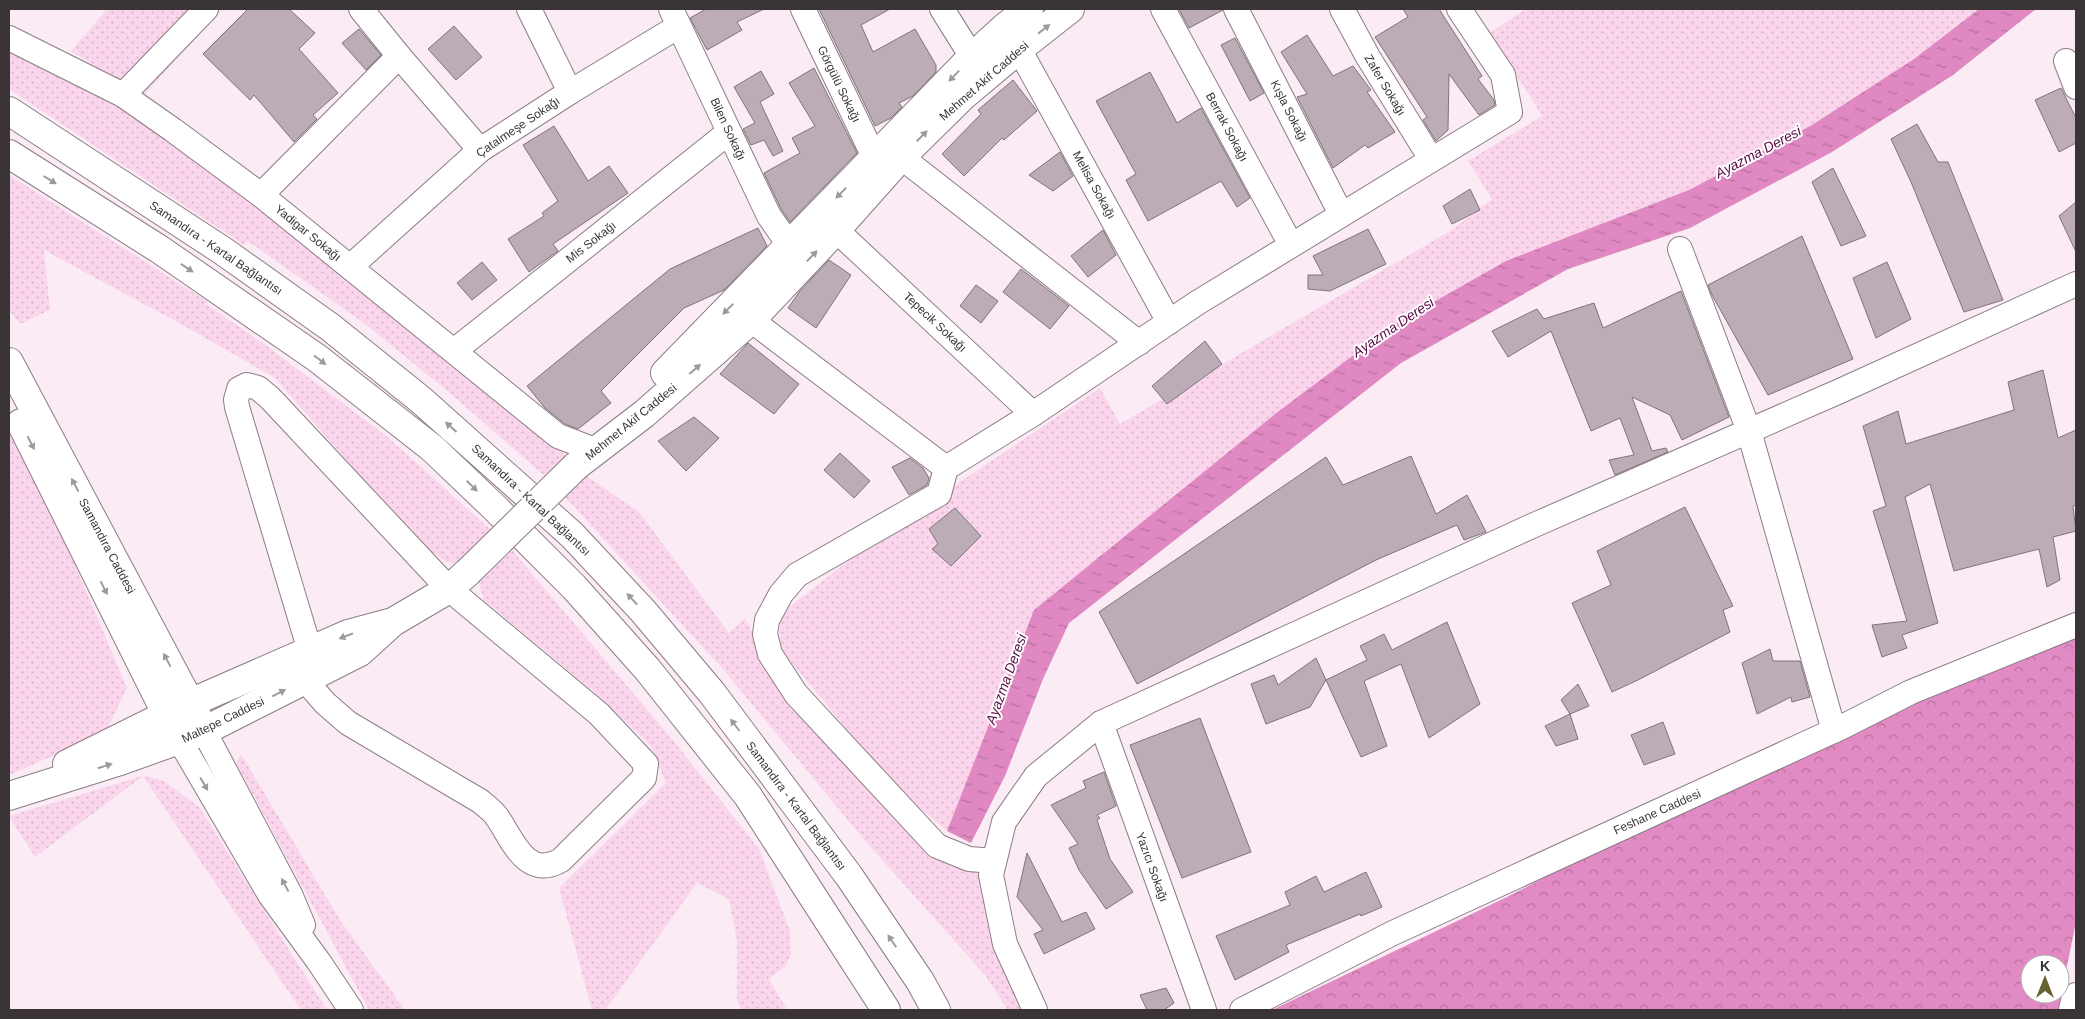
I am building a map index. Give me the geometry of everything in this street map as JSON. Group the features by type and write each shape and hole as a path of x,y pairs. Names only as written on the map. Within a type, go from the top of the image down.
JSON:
{"main road":[{"name":"Mehmet Akif Caddesi","path":"584,458 644,414 750,320 836,230 888,158 972,57 1005,27 1029,9"},
{"name":"Mehmet Akif Caddesi","path":"584,458 790,246 888,158 1070,9"},
{"name":"Samandıra - Kartal Bağlantısı","path":"9,111 224,251 330,327 421,400 572,535 643,611 712,693 848,876 920,982 936,1010"},
{"path":"9,154 159,249 317,358 432,448 496,509 574,587 642,663 748,796 886,1010"},
{"name":"Samandıra Caddesi","path":"9,362 178,709 180,741"},
{"name":"Samandıra Caddesi","path":"9,400 178,709 204,731"},
{"name":"Maltepe Caddesi","path":"9,796 180,741 204,731 360,652 393,622 459,581 584,458"},
{"name":"Maltepe Caddesi","path":"9,792 178,709 348,634 393,622"},
{"path":"2073,1010 2076,997"}],"street":[{"path":"123,95 206,9"},
{"path":"361,9 480,150"},
{"path":"529,9 570,92"},
{"name":"Görgülü Sokağı","path":"802,9 888,158"},
{"path":"942,9 972,57"},
{"name":"Berrak Sokağı","path":"1163,9 1291,245"},
{"name":"Kışla Sokağı","path":"1236,9 1342,214"},
{"name":"Zafer Sokağı","path":"1342,9 1368,57 1431,159"},
{"path":"994,861 969,859 937,846 796,694 770,654 765,634 767,620 781,594 797,574 939,494 946,468 1033,414 1169,322 1291,245 1510,112 1503,75 1459,9"},
{"name":"Çatalmeşe Sokağı","path":"350,267 480,150 570,92 675,17"},
{"name":"Bilen Sokağı","path":"675,17 769,216 790,246"},
{"name":"Yadigar Sokağı","path":"9,38 123,95 262,195 584,458"},
{"name":"Melisa Sokağı","path":"1019,49 1169,322"},
{"path":"262,195 399,56"},
{"path":"2066,61 2076,87"},
{"name":"Mis Sokağı","path":"454,351 729,132"},
{"path":"888,158 1139,342"},
{"name":"Tepecik Sokağı","path":"836,230 1033,414"},
{"path":"1680,250 1750,431 1834,731"},
{"path":"1035,1010 1005,944 991,875 994,861 1004,822 1036,776 1101,723 1532,526 1750,431 2076,284"},
{"path":"750,320 946,468"},
{"path":"305,680 325,703 348,723 480,800 497,816 501,825 531,864 551,866 561,860 644,778 646,764 599,714 270,398 258,388 247,384 239,389 236,400 237,408 310,651"},
{"name":"Feshane Caddesi","path":"1242,1010 1393,932 1834,731 1911,692 2076,625"},
{"name":"Yazıcı Sokağı","path":"1101,723 1204,1010"},
{"path":"204,731 290,894 319,962"},
{"path":"180,741 270,895 351,1010"}],"shaded area":[{"path":"107,9 222,9 143,96 71,51"},
{"path":"1526,9 1979,9 1914,59 1812,125 1689,190 1395,324 1275,414 1034,610 947,831 896,788 781,650 779,615 884,533 1100,388 1120,424 1452,230 1492,199 1468,161 1542,116 1490,33"},
{"path":"9,47 119,104 275,219 566,456 545,476 451,394 364,323 248,241 244,245 9,89"},
{"path":"9,175 208,302 206,304 264,344 385,435 491,530 459,563 446,562 419,543 275,378 183,325 44,250 50,310 20,324 9,310"},
{"path":"9,409 127,688 105,733 9,775"},
{"path":"586,476 639,512 729,633 745,618 779,685 926,848 984,876 1028,1010 1008,1010 985,975 867,843 722,668 565,497"},
{"path":"512,550 676,744 759,849 790,931 791,953 786,966 769,979 787,1010 741,1010 737,1001 737,940 729,899 697,883 605,1010 592,1010 559,888 666,783 651,746 593,691 484,600 479,583"},
{"path":"241,754 340,920 405,1010 369,1010 236,763"},
{"path":"143,776 164,781 199,807 327,1010 301,1010"},
{"path":"143,776 35,857 9,816"}],"green space":[{"path":"2076,632 2076,922 2069,954 2020,954 2020,1004 2059,1004 2058,1010 1272,1010 1507,897 1773,759"}],"water":[{"name":"Ayazma Deresi","path":"1979,9 2036,9 1953,75 1832,152 1690,228 1568,269 1401,363 1069,623 1043,679 1005,776 971,843 947,831 1034,610 1275,414 1395,324 1506,261 1689,190 1812,125 1914,59"}],"building":[{"path":"248,9 289,9 315,33 299,49 338,93 313,115 317,119 294,142 254,95 250,100 203,54"},
{"path":"706,9 764,9 737,22 742,30 707,50 690,18"},
{"path":"819,9 890,9 861,25 873,52 915,29 936,65 936,72 913,96 899,103 902,107 891,118 875,126"},
{"path":"1179,9 1222,9 1223,10 1189,28"},
{"path":"1403,9 1439,9 1482,76 1478,79 1494,100 1495,105 1479,115 1449,74 1448,130 1436,141 1423,120 1427,117 1375,37 1408,17"},
{"path":"454,26 482,57 456,80 428,49"},
{"path":"359,29 381,55 366,70 342,43"},
{"path":"1307,35 1333,76 1353,66 1371,90 1367,92 1395,132 1368,148 1365,145 1333,168 1297,97 1307,94 1281,52"},
{"path":"1235,38 1264,93 1250,101 1221,45"},
{"path":"814,68 857,153 790,222 781,209 764,173 800,153 792,138 815,126 789,83"},
{"path":"761,71 774,94 760,102 783,151 773,156 764,140 751,145 743,129 755,123 734,87"},
{"path":"1150,72 1177,123 1201,108 1250,198 1237,207 1221,181 1148,221 1126,180 1136,174 1096,101"},
{"path":"1013,80 1037,111 1004,140 1002,138 964,176 942,154 981,114 978,110"},
{"path":"2061,88 2076,118 2076,143 2059,152 2035,100"},
{"path":"1917,124 1938,162 1948,162 2003,300 1964,312 1911,182 1891,139"},
{"path":"554,126 588,181 609,166 628,193 553,244 558,251 529,272 508,239 544,216 542,213 558,201 523,145"},
{"path":"1060,152 1073,176 1053,191 1029,175"},
{"path":"1833,168 1866,236 1841,246 1812,182"},
{"path":"1470,189 1480,210 1452,224 1443,206"},
{"path":"2076,202 2076,252 2059,216"},
{"path":"758,228 767,246 724,290 684,308 601,391 611,403 578,429 565,424 545,408 527,386 670,269"},
{"path":"1368,229 1386,264 1330,291 1308,289 1308,275 1323,275 1313,256"},
{"path":"1103,230 1116,255 1088,277 1071,256"},
{"path":"1802,236 1853,359 1768,395 1708,285"},
{"path":"829,260 851,275 816,328 788,308 800,291"},
{"path":"482,262 497,280 472,300 457,283"},
{"path":"1887,262 1911,319 1876,338 1853,278"},
{"path":"1021,269 1069,306 1050,329 1003,292"},
{"path":"976,285 998,301 981,323 960,306"},
{"path":"1681,291 1729,417 1682,440 1670,415 1632,397 1652,451 1666,448 1668,452 1615,475 1609,460 1634,455 1620,418 1591,431 1551,331 1508,357 1492,331 1537,309 1544,319 1594,303 1603,328"},
{"path":"1205,341 1222,364 1167,404 1152,386"},
{"path":"748,343 799,384 774,414 720,374"},
{"path":"2043,370 2058,438 2076,430 2076,505 2073,506 2076,531 2053,537 2060,580 2047,587 2039,549 1954,571 1930,484 1905,497 1938,623 1902,635 1907,648 1882,657 1872,625 1907,621 1873,511 1886,506 1863,426 1898,411 1906,444 2014,410 2008,382"},
{"path":"694,417 719,438 686,471 658,441"},
{"path":"840,453 870,481 854,498 824,470"},
{"path":"1411,456 1436,514 1467,495 1486,532 1464,540 1457,525 1376,560 1137,684 1099,612 1326,457 1343,485"},
{"path":"910,458 923,468 929,478 927,485 909,495 892,467"},
{"path":"1685,507 1733,606 1723,610 1730,632 1612,692 1572,603 1611,585 1597,551"},
{"path":"955,508 981,536 951,566 932,549 938,544 929,529"},
{"path":"1447,622 1480,704 1429,738 1401,664 1364,681 1387,746 1361,757 1326,680 1367,660 1360,646 1384,634 1392,650"},
{"path":"1770,649 1773,661 1800,661 1810,697 1792,702 1791,697 1757,714 1742,663"},
{"path":"1316,658 1326,680 1310,707 1266,724 1251,684 1274,675 1278,685"},
{"path":"1578,684 1589,706 1570,714 1561,700"},
{"path":"1570,714 1578,739 1556,746 1545,726"},
{"path":"1200,718 1251,852 1182,878 1130,745"},
{"path":"1663,722 1675,754 1644,765 1631,735"},
{"path":"1104,772 1116,806 1097,815 1100,818 1097,820 1110,859 1133,892 1106,909 1079,870 1069,848 1078,844 1051,805 1086,788 1083,781"},
{"path":"1027,853 1062,922 1086,912 1095,929 1044,954 1034,934 1043,930 1017,897"},
{"path":"1366,872 1382,907 1361,916 1360,914 1286,945 1289,952 1235,980 1216,936 1290,905 1285,892 1316,876 1324,892"},
{"path":"1166,988 1174,1003 1164,1010 1147,1010 1140,995"}]}
